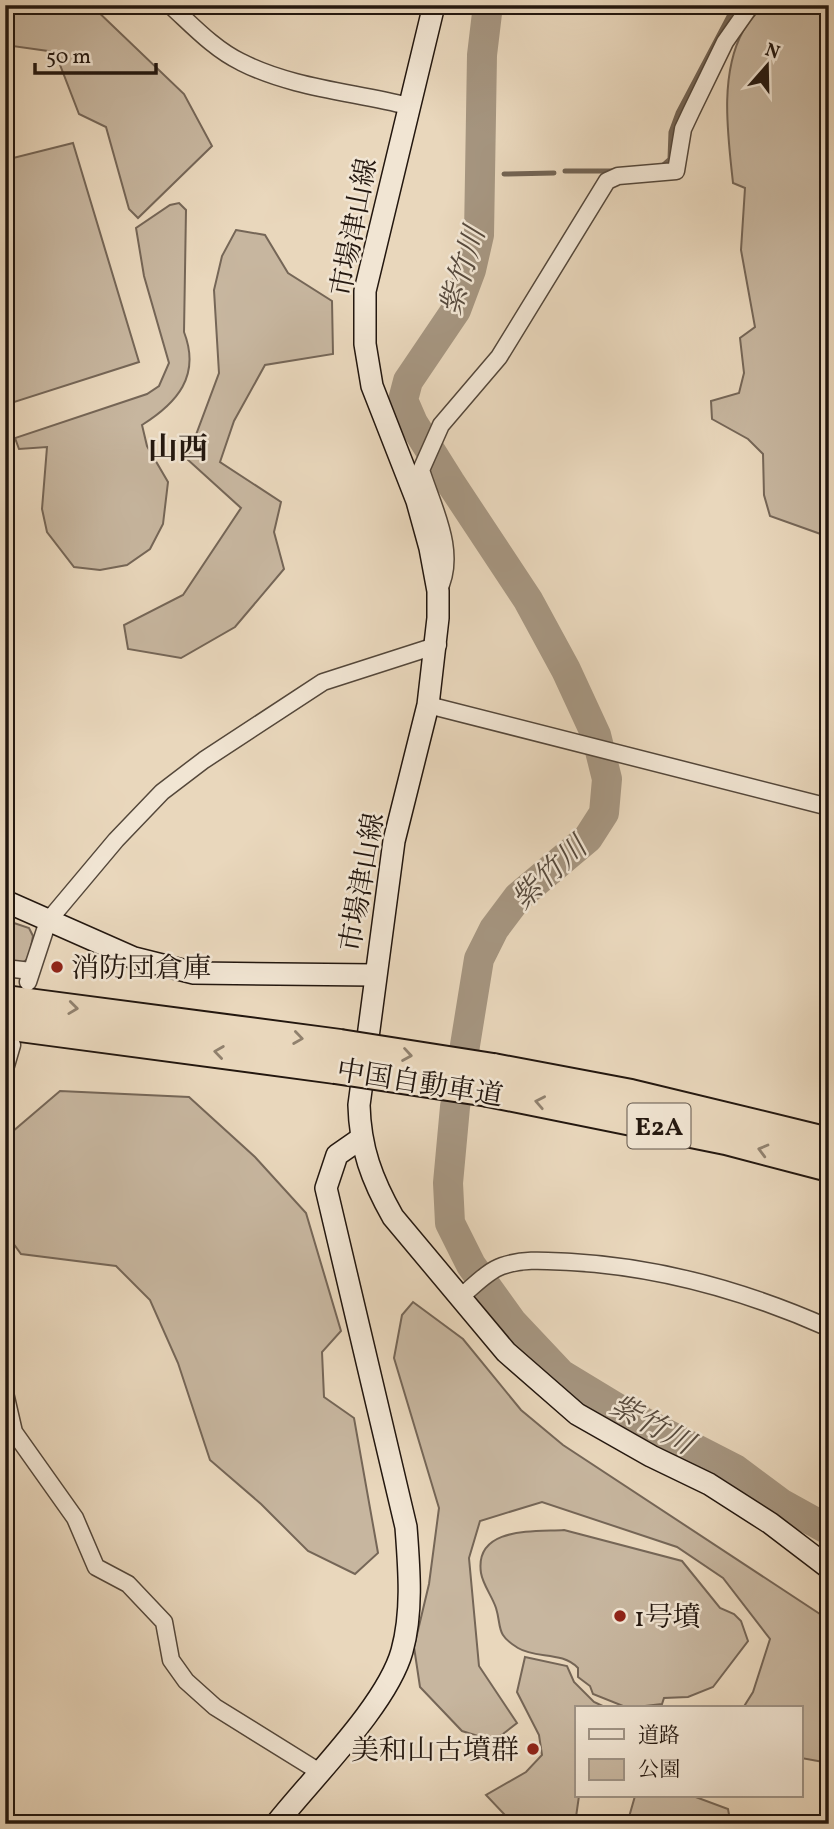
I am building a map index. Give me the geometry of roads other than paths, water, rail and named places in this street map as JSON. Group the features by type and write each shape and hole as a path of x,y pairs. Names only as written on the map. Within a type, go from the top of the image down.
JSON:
{"highway":[{"name":"中国自動車道","path":"5,1000 490,1080 631,1094 829,1142"},
{"name":"中国自動車道","path":"9,1035 337,1056"},
{"name":"中国自動車道","path":"490,1080 829,1167"}],"main road":[{"name":"市場津山線","path":"434,5 365,291 365,344 372,386 416,501 430,548 438,590 438,645 428,705 394,841 374,975 359,1105 360,1139 379,1192 393,1217 466,1292 506,1352 577,1414 651,1456 709,1484 770,1523 829,1568"},
{"path":"5,901 134,958 194,973 374,975"},
{"path":"276,1824 370,1711 393,1676 403,1650 408,1600 407,1527 326,1188 337,1155 360,1139"}],"street":[{"path":"170,5 220,49 240,62 272,74 408,106"},
{"path":"438,590 446,576 448,557 421,470 441,425 499,357 607,181 618,176 676,171 684,129 691,112 725,43 751,5"},
{"path":"5,968 30,976 48,921 162,792 204,760 323,682 438,645"},
{"path":"428,705 829,807"},
{"path":"5,1069 9,1035"},
{"path":"466,1292 500,1266 529,1259 631,1267 743,1294 829,1328"},
{"path":"5,1393 14,1432 75,1518 96,1567 128,1584 164,1622 171,1660 186,1681 215,1707 318,1771"}],"waterway":[{"name":"紫竹川","path":"488,5 482,55 479,235 471,270 456,310 408,381 403,400 413,423 528,600 566,670 596,735 607,779 604,813 588,838 518,897 494,929 479,959 455,1107 448,1183 450,1223 471,1265 512,1322 561,1374 622,1411 735,1469 782,1504 829,1530"},
{"path":"661,167 670,159 671,132 678,113 735,5"},
{"path":"565,171 617,171"},
{"path":"504,174 554,173"}],"place":[{"name":"消防団倉庫","path":"57,967"},
{"name":"1号墳","path":"620,1616"},
{"name":"美和山古墳群","path":"533,1749"}],"district":[{"name":"山西","path":"178,448"}]}
